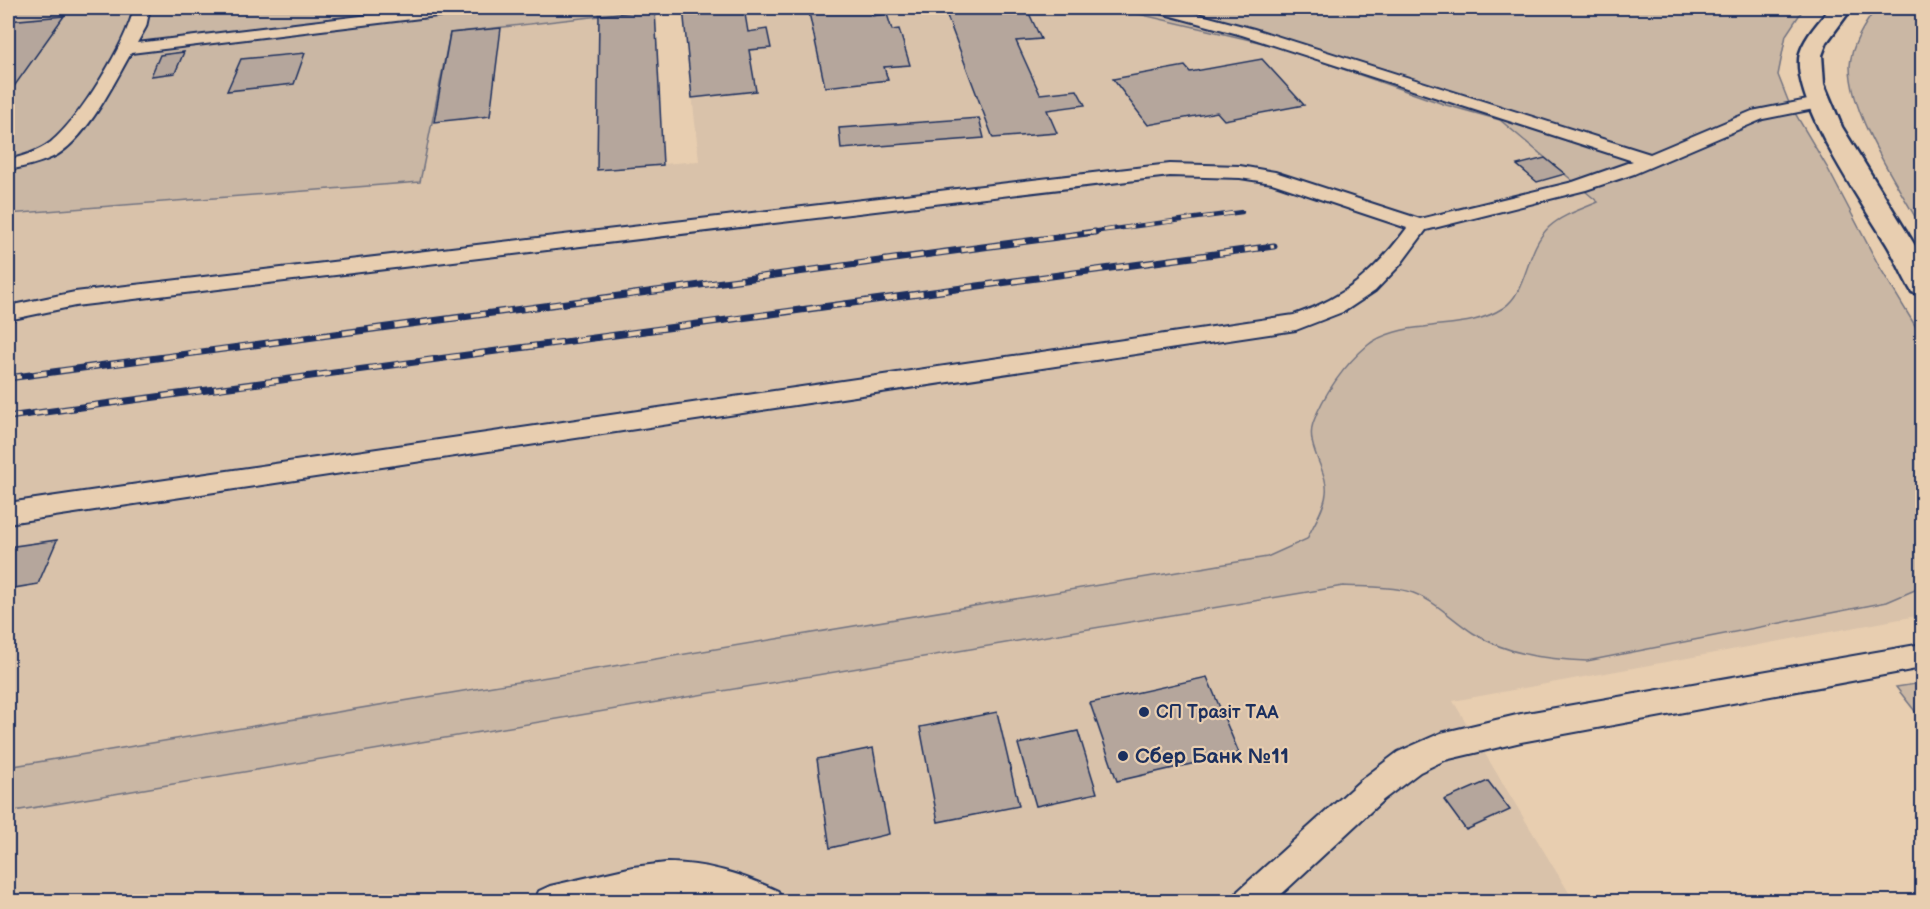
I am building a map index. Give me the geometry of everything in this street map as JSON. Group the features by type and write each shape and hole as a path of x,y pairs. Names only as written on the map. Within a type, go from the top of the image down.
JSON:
{"street":[{"path":"1841,8 1824,29 1811,55 1812,84 1818,103 1923,285"}],"lane":[{"path":"8,165 39,156 55,148 72,133 138,27 142,8"},
{"path":"124,49 462,8"},
{"path":"1159,8 1259,35 1650,160"},
{"path":"8,313 75,299 1170,170 1240,172 1275,178 1419,225 1579,186 1650,160 1758,114 1818,103"},
{"path":"8,513 1296,322 1331,311 1358,295 1391,264 1419,225"},
{"path":"1249,902 1372,790 1409,762 1441,747 1521,728 1923,656"},
{"path":"550,902 654,881 683,879 712,882 767,902"}],"shaded area":[{"path":"8,8 670,8 450,33 420,182 8,214"},
{"path":"683,8 1113,8 1280,47 1446,105 1500,120 1922,478 1922,615 1453,701 1574,901 8,902 8,214 420,182 450,33 655,10 663,164 699,161"},
{"path":"1113,8 1804,8 1786,35 1778,75 1789,103 1827,167 1879,266 1922,337 1922,587 1887,602 1587,661 1542,657 1500,646 1473,633 1442,609 1407,591 1383,587 1343,586 8,812 8,767 1267,557 1307,539 1321,510 1326,493 1324,477 1312,441 1313,423 1329,391 1351,361 1373,341 1394,332 1474,320 1503,308 1517,292 1535,247 1549,227 1566,216 1598,202 1500,120 1446,105 1280,47"},
{"path":"1876,8 1922,8 1922,229 1866,128 1852,86 1850,66 1853,50"},
{"path":"1922,683 1922,720 1896,687"}],"building":[{"path":"683,8 744,8 748,32 767,29 771,48 749,50 756,91 692,98"},
{"path":"808,8 870,8 872,16 887,14 892,30 899,29 910,65 884,67 888,80 825,87"},
{"path":"944,8 1000,8 1002,12 1027,9 1041,39 1016,41 1040,94 1077,90 1085,105 1047,110 1057,133 993,138"},
{"path":"655,10 663,165 597,170 599,15"},
{"path":"64,16 8,95 8,21"},
{"path":"501,28 490,116 434,122 450,33"},
{"path":"184,52 175,73 151,76 160,55"},
{"path":"305,53 294,84 227,91 241,59"},
{"path":"1262,59 1304,105 1224,120 1217,112 1148,125 1113,79 1185,66 1190,72"},
{"path":"979,118 984,138 841,149 839,128"},
{"path":"1545,158 1565,174 1537,182 1517,165"},
{"path":"57,540 38,584 8,589 8,547"},
{"path":"1207,677 1239,753 1117,781 1090,703"},
{"path":"997,712 1019,806 938,822 920,727"},
{"path":"1078,731 1097,793 1036,806 1018,744"},
{"path":"873,748 889,834 830,848 817,759"},
{"path":"1488,781 1510,810 1466,830 1444,800"}],"railway":[{"path":"1084,233 1242,212"},
{"path":"8,378 1095,232"},
{"path":"8,417 1274,246"}],"place":[{"name":"СП Тразіт ТАА","path":"1144,712"},
{"name":"Сбер Банк №11","path":"1123,756"}]}
